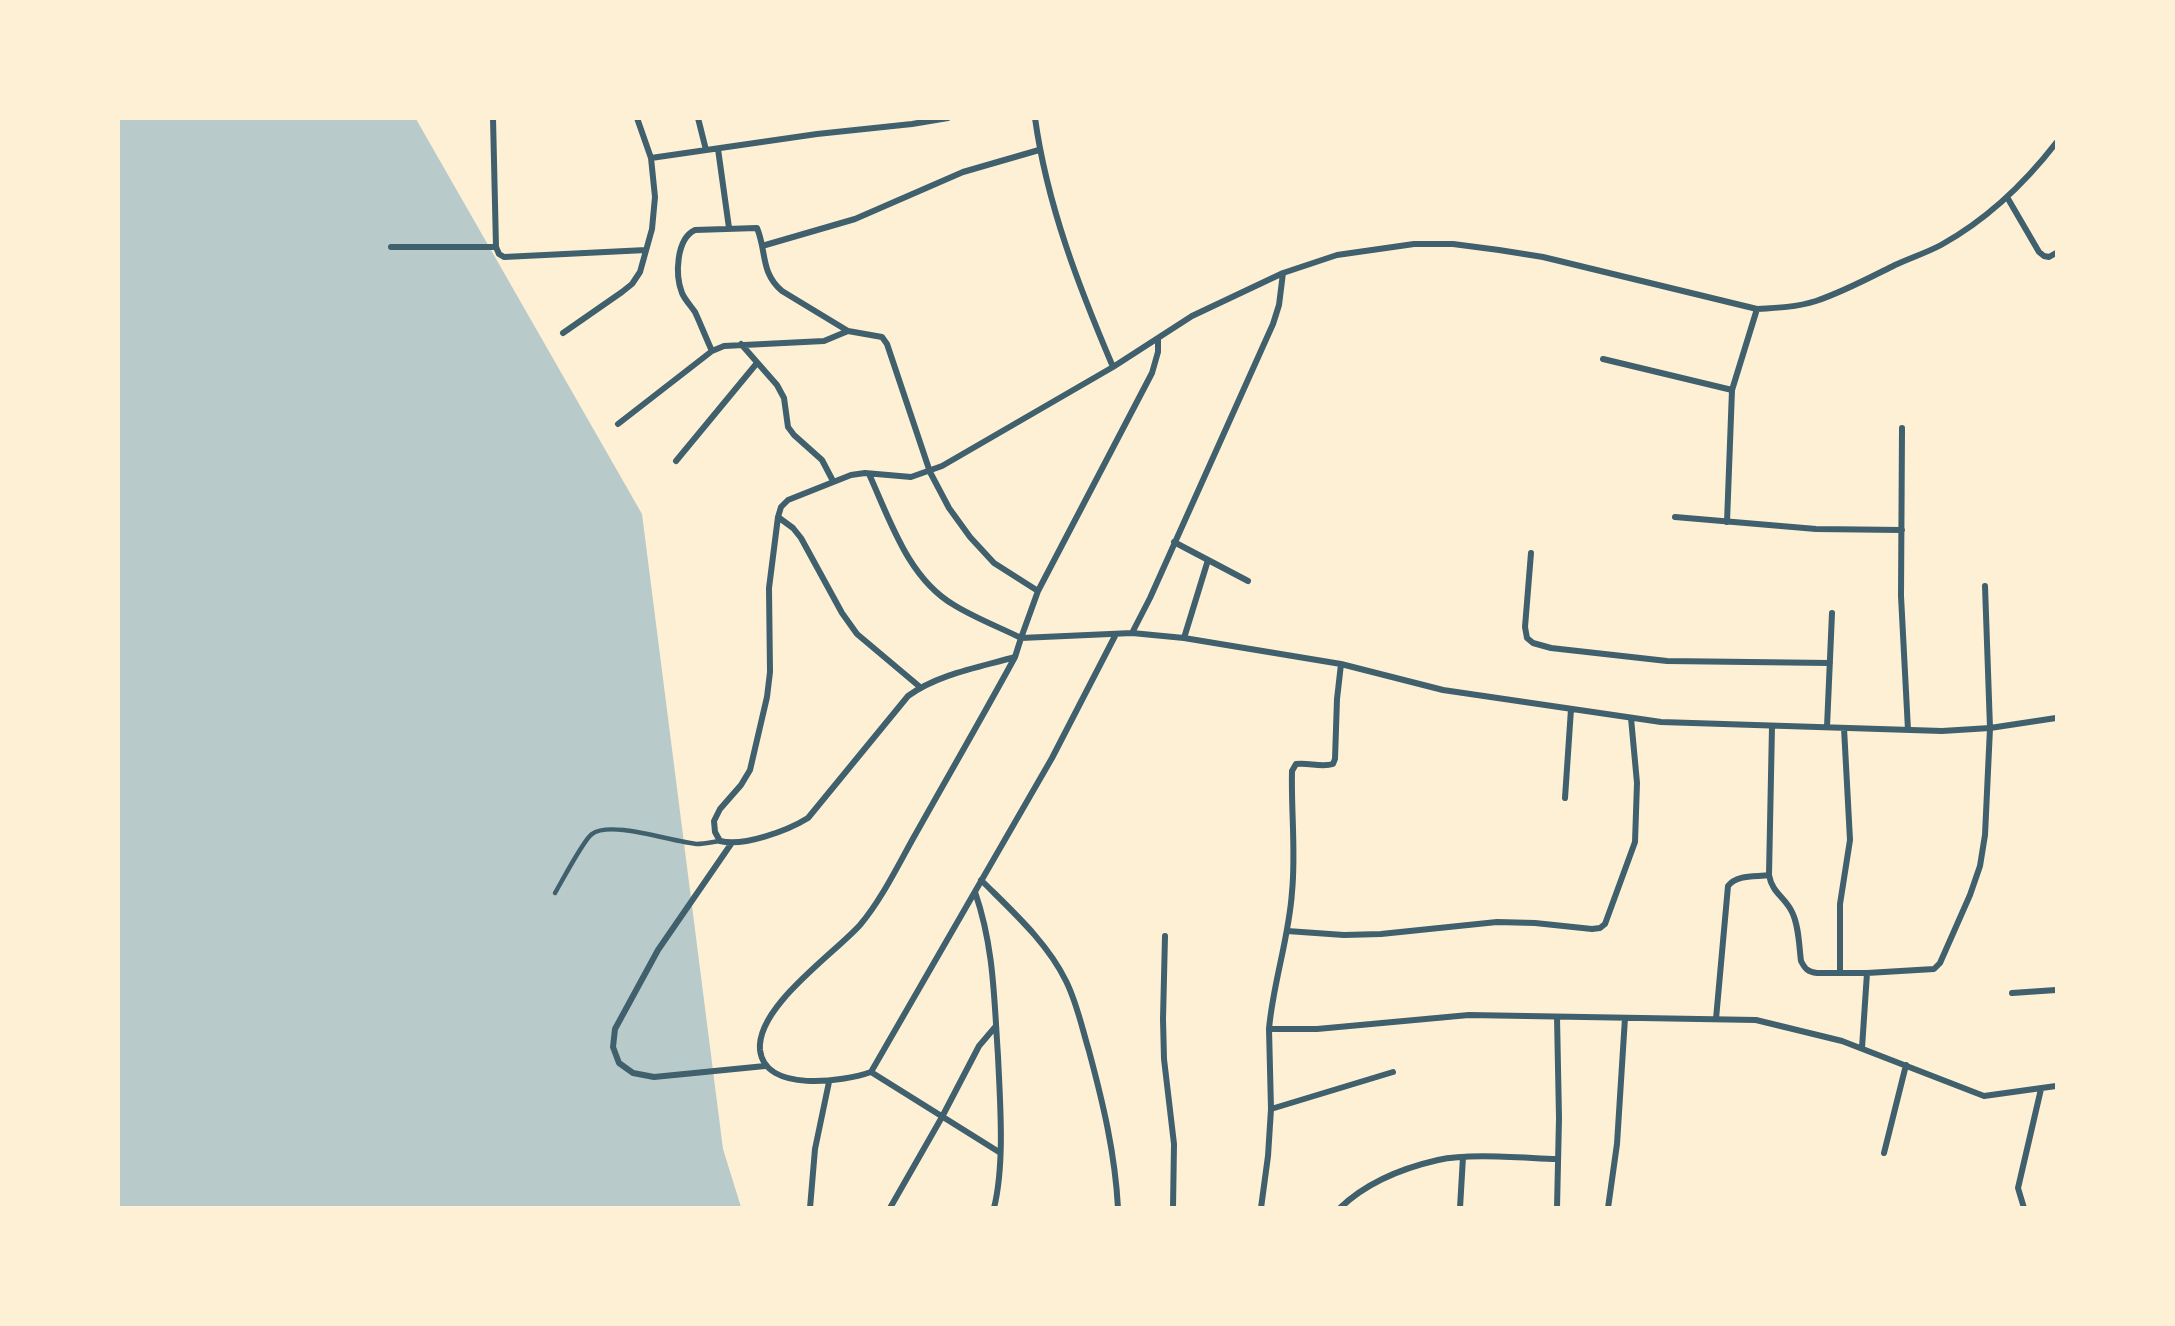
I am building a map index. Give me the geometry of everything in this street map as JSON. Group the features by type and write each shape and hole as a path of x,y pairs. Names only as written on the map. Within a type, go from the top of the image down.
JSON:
{"street":[{"path":"493,118 496,247 499,254 504,257 646,250"},
{"path":"563,333 632,284 640,272 652,229 655,197 651,158 637,118"},
{"path":"698,118 706,150"},
{"path":"651,158 948,118"},
{"path":"1035,118 1047,187 1113,367"},
{"path":"1015,657 920,687 908,696 808,818 779,832 731,844 720,841 715,832 714,821 720,809 741,785 750,770 767,697 770,672 769,588 778,517 781,507 788,500 851,475 911,477 930,472 1113,367 1192,316 1283,273 1336,255 1414,244 1453,244 1543,257 1757,309 1788,307 1816,301 1940,245 2007,197 2031,174 2056,143"},
{"path":"718,148 729,228"},
{"path":"762,246 845,222 886,207 993,161 1039,150"},
{"path":"2007,197 2039,252 2043,256 2056,253"},
{"path":"712,351 694,311 682,293 679,278 680,250 688,233 695,230 757,228 768,274 773,283 818,314 848,331 882,337 887,344 930,472 949,508 994,563 1038,591"},
{"path":"391,247 496,247"},
{"path":"1132,633 1273,324 1280,305 1283,273"},
{"path":"1727,522 1732,390 1757,309"},
{"path":"618,424 712,351 724,346 824,341 848,331"},
{"path":"1116,634 1052,758 871,1072 854,1078 830,1082 780,1077 765,1066 760,1049 764,1029 785,997 804,975 843,943 862,922 889,881 1015,657 1038,591 1152,373 1158,352 1158,338"},
{"path":"741,344 777,386 784,398 788,427 822,460 833,481"},
{"path":"1603,359 1732,390"},
{"path":"676,461 757,363"},
{"path":"1902,428 1901,596 1908,730"},
{"path":"869,474 898,538 914,566 933,589 952,604 1021,638 1132,633 1184,638 1341,664 1443,690 1661,722 1908,730 1990,729 2056,718"},
{"path":"778,517 793,528 801,538 842,613 857,634 920,687"},
{"path":"1675,517 1816,529 1902,530"},
{"path":"1174,542 1248,581"},
{"path":"1531,553 1525,627 1527,638 1533,643 1551,648 1667,661 1830,663"},
{"path":"1184,638 1208,560"},
{"path":"1772,726 1769,875 1774,892 1784,900 1794,915 1801,961 1804,967 1809,972 1867,973 1934,969 1940,963 1970,895 1980,866 1988,801 1990,729 1986,586"},
{"path":"1827,727 1832,613"},
{"path":"1261,1208 1271,1109 1269,1029 1293,891 1292,771 1296,764 1328,766 1333,764 1341,664"},
{"path":"1565,798 1571,710"},
{"path":"1287,931 1344,935 1381,934 1497,922 1600,928 1605,924 1635,842 1637,783 1632,718"},
{"path":"1840,972 1840,904 1850,840 1844,728"},
{"path":"731,844 658,950 615,1029 614,1047 619,1063 633,1073 654,1077 765,1066"},
{"path":"1716,1019 1728,886 1732,880 1739,878 1769,875"},
{"path":"981,880 1017,916 1050,955 1066,981 1078,1013 1104,1106 1114,1157 1118,1208"},
{"path":"975,892 984,917 990,948 996,1026 1000,1093 997,1195 994,1208"},
{"path":"1165,936 1163,1029 1173,1144 1173,1208"},
{"path":"1862,1048 1867,973"},
{"path":"2012,993 2056,990"},
{"path":"1269,1029 1317,1029 1469,1015 1756,1020 1842,1041 1984,1096 2056,1086"},
{"path":"1557,1017 1559,1118 1557,1208"},
{"path":"1608,1208 1617,1144 1626,1018"},
{"path":"890,1208 979,1046 996,1026"},
{"path":"1884,1153 1906,1065"},
{"path":"871,1072 999,1152"},
{"path":"1271,1109 1393,1072"},
{"path":"810,1208 815,1149 830,1082"},
{"path":"2024,1208 2018,1188 2041,1089"},
{"path":"1340,1208 1353,1195 1375,1183 1439,1160 1463,1157 1557,1159"},
{"path":"1460,1208 1463,1157"}],"lane":[{"path":"555,893 590,834 604,828 622,829 699,844 720,841"}],"shaded area":[{"path":"119,119 416,119 642,514 723,1149 741,1207 119,1208"}]}
